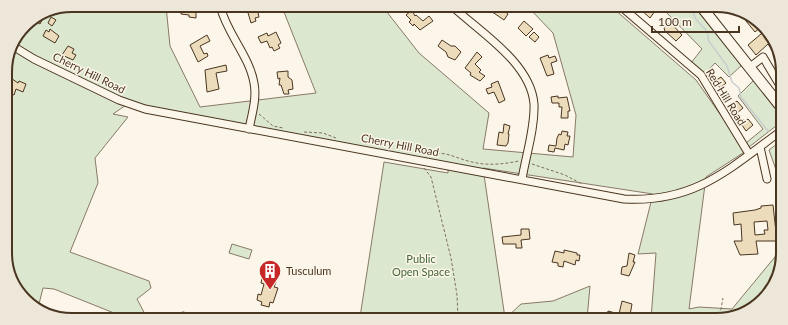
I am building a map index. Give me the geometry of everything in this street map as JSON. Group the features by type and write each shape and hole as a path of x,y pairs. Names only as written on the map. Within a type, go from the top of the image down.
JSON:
{"highway":[{"path":"706,12 776,100"}],"street":[{"path":"222,12 252,74 255,93 249,129"},
{"path":"459,12 518,64 528,79 533,96 533,114 522,179"},
{"name":"Red Hill Road","path":"628,12 701,75 749,154"},
{"name":"Cherry Hill Road","path":"17,49 34,59 130,105 249,129 624,199 654,199 676,195 698,188 720,176 776,135"},
{"path":"750,67 763,57 776,77"},
{"path":"760,147 766,179"}],"path":[{"path":"252,111 273,126 287,129"},
{"path":"302,132 323,133 338,139"},
{"path":"422,155 444,153 481,164 501,165 522,161"},
{"path":"528,163 543,166 586,185"},
{"path":"422,164 431,177 451,258 457,294 458,313"},
{"path":"720,313 723,298"}],"green space":[{"name":"Public Open Space","path":"72,12 167,12 170,46 200,107 316,93 284,12 387,12 419,53 489,113 483,149 573,157 576,115 553,33 533,12 617,12 696,80 746,151 706,177 689,309 699,307 732,309 776,256 773,272 768,283 752,301 746,305 728,312 720,313 651,313 656,253 638,254 653,194 483,168 504,313 361,313 384,162 448,173 448,165 129,103 113,114 128,117 95,158 98,183 70,252 149,281 151,288 137,299 144,313 114,313 54,289 43,288 39,303 22,286 13,265 12,68 17,49 22,39 30,30 39,22 49,17 60,13"},
{"path":"666,12 699,12 742,65 729,77 715,63 704,75 691,63 702,49"},
{"path":"754,80 776,108 776,126 749,147 746,143 763,129 738,96"},
{"path":"776,145 776,170 769,150"},
{"path":"232,244 252,250 249,259 229,253"},
{"path":"590,286 588,313 511,313 521,304 553,301"}],"building":[{"path":"181,12 196,12 196,18 189,17 189,15 181,14"},
{"path":"248,12 258,12 259,17 255,18 256,21 251,23"},
{"path":"410,12 413,12 415,16 416,15 423,21 429,16 433,21 420,30 414,24 413,26 409,22 411,20 406,15"},
{"path":"492,12 506,12 508,14 504,20"},
{"path":"643,12 654,12 650,18"},
{"path":"51,17 56,20 52,26 48,23"},
{"path":"745,20 758,30 755,32"},
{"path":"524,21 533,29 526,36 518,28"},
{"path":"670,22 682,35 676,41 665,31 664,28"},
{"path":"50,29 59,36 55,43 43,36 46,30 49,32"},
{"path":"276,32 281,43 278,45 280,48 274,51 272,47 270,48 267,41 261,43 258,37 267,33 268,36"},
{"path":"534,32 539,37 535,42 529,37"},
{"path":"762,34 770,47 768,44 756,55 748,45"},
{"path":"207,35 210,41 200,46 204,54 207,53 208,56 198,62 190,45"},
{"path":"442,40 451,46 455,46 461,52 455,60 448,57 446,52 438,46"},
{"path":"68,46 74,49 72,53 76,55 73,60 62,55"},
{"path":"477,52 482,57 475,64 481,70 479,72 485,76 480,81 470,75 471,73 465,68"},
{"path":"548,55 549,58 555,56 557,61 551,63 554,74 547,76 540,58"},
{"path":"226,65 227,71 216,73 219,89 207,92 205,70"},
{"path":"288,71 288,77 292,80 293,89 288,90 289,94 284,94 281,85 279,85 280,78 278,79 277,72"},
{"path":"721,77 726,83 720,88 715,81"},
{"path":"12,79 18,83 19,81 26,84 23,92 16,89 14,95 12,94"},
{"path":"498,81 505,100 499,103 494,92 488,94 486,89 492,87 491,84"},
{"path":"558,96 558,98 567,97 570,111 568,111 568,118 561,118 562,107 559,107 559,103 552,103 551,97"},
{"path":"737,101 743,108 736,114 730,106"},
{"path":"743,119 745,121 748,119 753,125 746,131 740,122"},
{"path":"504,124 510,126 508,143 506,146 497,145 499,132 503,133"},
{"path":"562,131 568,132 567,136 570,136 568,145 565,144 564,150 555,148 554,152 548,151 549,145 556,146 557,138 559,134 561,135"},
{"path":"773,205 776,241 756,241 758,254 740,255 734,241 742,241 741,224 734,225 733,213 761,208 761,206","holes":["767,221 768,230 764,230 765,234 755,235 754,222"]},
{"path":"521,229 529,229 530,239 521,240 522,248 516,248 516,244 503,244 502,237 521,235"},
{"path":"564,250 580,255 579,261 576,260 575,265 564,261 563,267 558,266 558,263 552,262 555,251 564,253"},
{"path":"629,253 635,255 633,262 635,262 629,276 621,274 622,267 627,266"},
{"name":"Tusculum","path":"262,278 276,282 274,287 278,288 273,303 270,302 269,307 261,305 262,302 257,300 258,294 261,295 264,284 261,283"},
{"path":"622,301 632,304 630,313 619,313"}],"waterway":[{"path":"693,12 696,19 706,31 708,40 727,66 732,82 739,88 741,97 768,131"}],"place":[{"name":"Tusculum","path":"270,290"}]}
